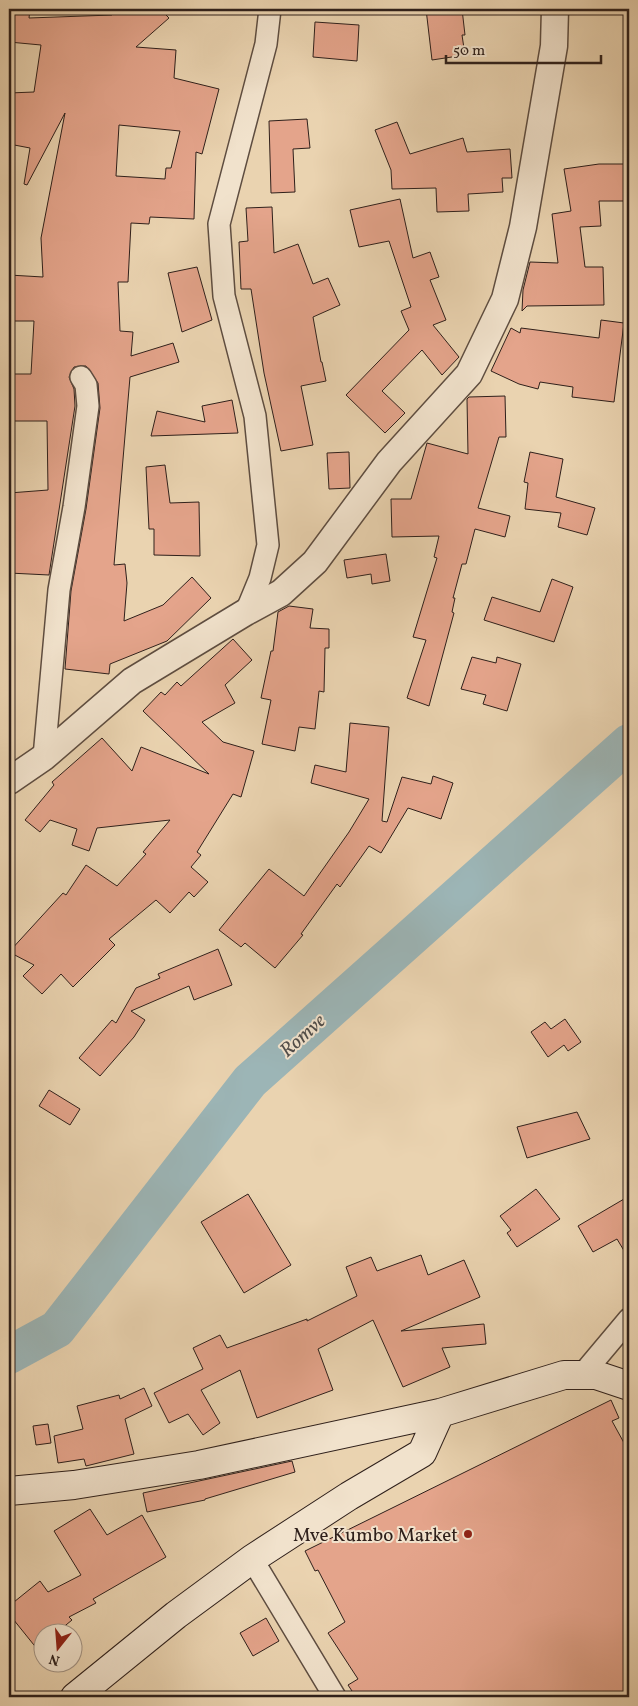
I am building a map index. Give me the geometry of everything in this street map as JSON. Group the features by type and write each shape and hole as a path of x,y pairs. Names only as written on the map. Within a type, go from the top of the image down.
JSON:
{"main road":[{"path":"9,1491 74,1485 199,1465 440,1413 564,1375 596,1375 629,1386"},
{"path":"76,1697 176,1615 252,1559 349,1496 422,1453 440,1413"}],"street":[{"path":"246,612 260,578 268,546 255,416 224,296 219,224 266,44 270,9"},
{"path":"9,781 44,757 132,681 246,612 281,594 315,562 389,462 469,374 505,299 523,227 554,46 555,9"},
{"path":"44,757 59,590 74,508 88,406 86,385 81,376"},
{"path":"582,1375 629,1319"},
{"path":"252,1559 335,1697"}],"building":[{"path":"9,9 30,9 29,18 112,15 106,9 160,9 169,18 136,47 176,50 174,78 219,89 202,154 196,152 194,219 150,217 149,224 131,223 128,282 118,282 120,331 133,332 131,356 173,343 179,362 130,377 114,565 125,564 127,583 124,621 163,605 192,577 211,598 167,641 110,664 109,674 65,669 71,591 86,509 100,408 98,383 86,366 74,367 69,377 74,389 75,406 49,575 9,573 9,493 48,490 47,421 9,421 9,374 31,374 34,321 9,321 9,275 43,277 41,238 65,113 27,185 24,184 30,148 9,144 12,116 9,116 9,93 34,92 41,45 9,42","holes":["119,125 180,131 171,168 166,168 165,179 116,176"]},
{"path":"426,9 462,9 465,35 462,35 465,55 432,60"},
{"path":"315,22 359,25 357,61 313,57"},
{"path":"307,119 310,148 293,149 295,192 271,193 269,121"},
{"path":"397,122 410,154 463,138 467,152 510,149 512,178 502,178 503,192 468,194 469,211 437,212 436,188 392,189 391,170 375,130"},
{"path":"599,164 629,164 629,201 599,201 601,226 580,227 585,267 603,267 604,305 527,306 522,311 523,290 530,262 558,263 552,214 571,211 564,169"},
{"path":"400,199 413,258 430,252 439,277 430,280 446,320 433,325 459,357 442,375 422,350 382,391 405,413 385,433 346,395 409,330 401,311 411,307 389,241 359,247 350,210"},
{"path":"272,207 274,253 298,244 313,284 328,278 340,305 313,317 326,381 301,386 313,445 281,451 264,373 251,289 241,289 239,242 248,241 246,208"},
{"path":"197,267 212,320 182,332 168,273"},
{"path":"601,320 624,323 614,402 572,397 573,387 540,382 538,389 519,384 491,371 511,328 520,333 521,328 599,338"},
{"path":"505,396 506,437 499,437 478,508 510,516 505,537 475,529 466,564 462,564 453,598 455,598 452,612 454,613 429,706 407,698 426,640 413,637 437,558 434,557 439,536 392,537 391,499 411,499 427,443 468,454 467,399 469,397"},
{"path":"232,400 238,433 151,436 157,411 205,422 202,406"},
{"path":"349,452 350,488 329,489 327,453"},
{"path":"530,452 563,459 556,497 595,508 587,535 558,527 561,513 525,509 528,483 524,482"},
{"path":"165,465 170,503 199,502 200,556 154,555 154,529 149,529 146,467"},
{"path":"386,554 390,581 372,584 371,574 347,578 344,560"},
{"path":"552,579 573,587 554,642 484,620 492,597 540,612"},
{"path":"289,606 313,609 310,628 329,629 329,648 325,648 324,692 319,691 315,729 299,727 295,751 262,744 271,700 261,698 271,651 273,651 278,612"},
{"path":"233,639 252,660 225,685 235,703 202,722 223,742 254,751 241,797 233,794 197,852 201,855 191,867 208,882 194,897 189,892 170,913 156,900 109,939 115,945 73,987 61,974 42,994 23,976 34,965 9,952 63,893 66,895 86,865 117,886 146,854 143,852 170,820 97,828 89,851 72,845 77,829 50,820 40,832 25,820 54,785 52,782 102,738 132,771 141,747 209,774 143,711 161,692 165,695 177,682 181,686"},
{"path":"472,657 496,663 497,657 521,664 507,711 483,704 486,695 461,689"},
{"path":"350,723 389,727 382,821 387,822 402,777 431,784 433,776 453,783 441,819 408,808 381,853 369,846 340,887 337,884 301,934 303,935 275,968 245,943 241,947 219,930 269,869 304,896 349,832 369,799 311,783 315,765 346,772"},
{"path":"218,949 232,985 194,1000 189,986 131,1011 145,1020 134,1037 100,1076 79,1058 112,1020 116,1023 136,988 160,978 158,974"},
{"path":"565,1019 581,1042 568,1051 564,1045 548,1057 531,1032 545,1022 551,1029"},
{"path":"49,1090 80,1109 70,1125 39,1106"},
{"path":"577,1112 590,1139 527,1158 517,1127"},
{"path":"536,1189 560,1219 517,1247 507,1233 511,1230 500,1216"},
{"path":"248,1194 291,1265 244,1293 201,1222"},
{"path":"624,1199 629,1208 629,1259 617,1239 593,1252 578,1226"},
{"path":"421,1255 428,1275 464,1260 480,1297 401,1331 484,1324 486,1344 442,1348 450,1367 403,1387 373,1320 318,1349 333,1390 257,1418 240,1370 201,1390 220,1423 203,1435 188,1414 169,1423 154,1393 203,1369 193,1348 220,1335 227,1348 307,1319 307,1321 357,1296 346,1267 371,1257 377,1271"},
{"path":"144,1388 152,1406 125,1419 134,1454 86,1466 84,1459 58,1463 54,1436 83,1429 77,1406 119,1395 120,1399"},
{"name":"Mve Kumbo Market","path":"611,1400 619,1418 612,1421 629,1452 629,1697 356,1697 348,1685 358,1679 328,1633 345,1622 318,1570 315,1571 305,1551"},
{"path":"48,1424 51,1443 36,1445 33,1426"},
{"path":"292,1461 295,1472 205,1500 147,1512 143,1493"},
{"path":"90,1509 107,1535 142,1515 166,1557 93,1599 96,1603 69,1617 72,1620 67,1624 32,1624 32,1643 9,1614 9,1606 40,1581 48,1592 81,1575 54,1531"},
{"path":"266,1618 279,1641 253,1656 240,1633"}],"waterway":[{"name":"Romve","path":"9,1355 57,1329 250,1081 629,743"}],"place":[{"name":"Mve Kumbo Market","path":"468,1534"}]}
